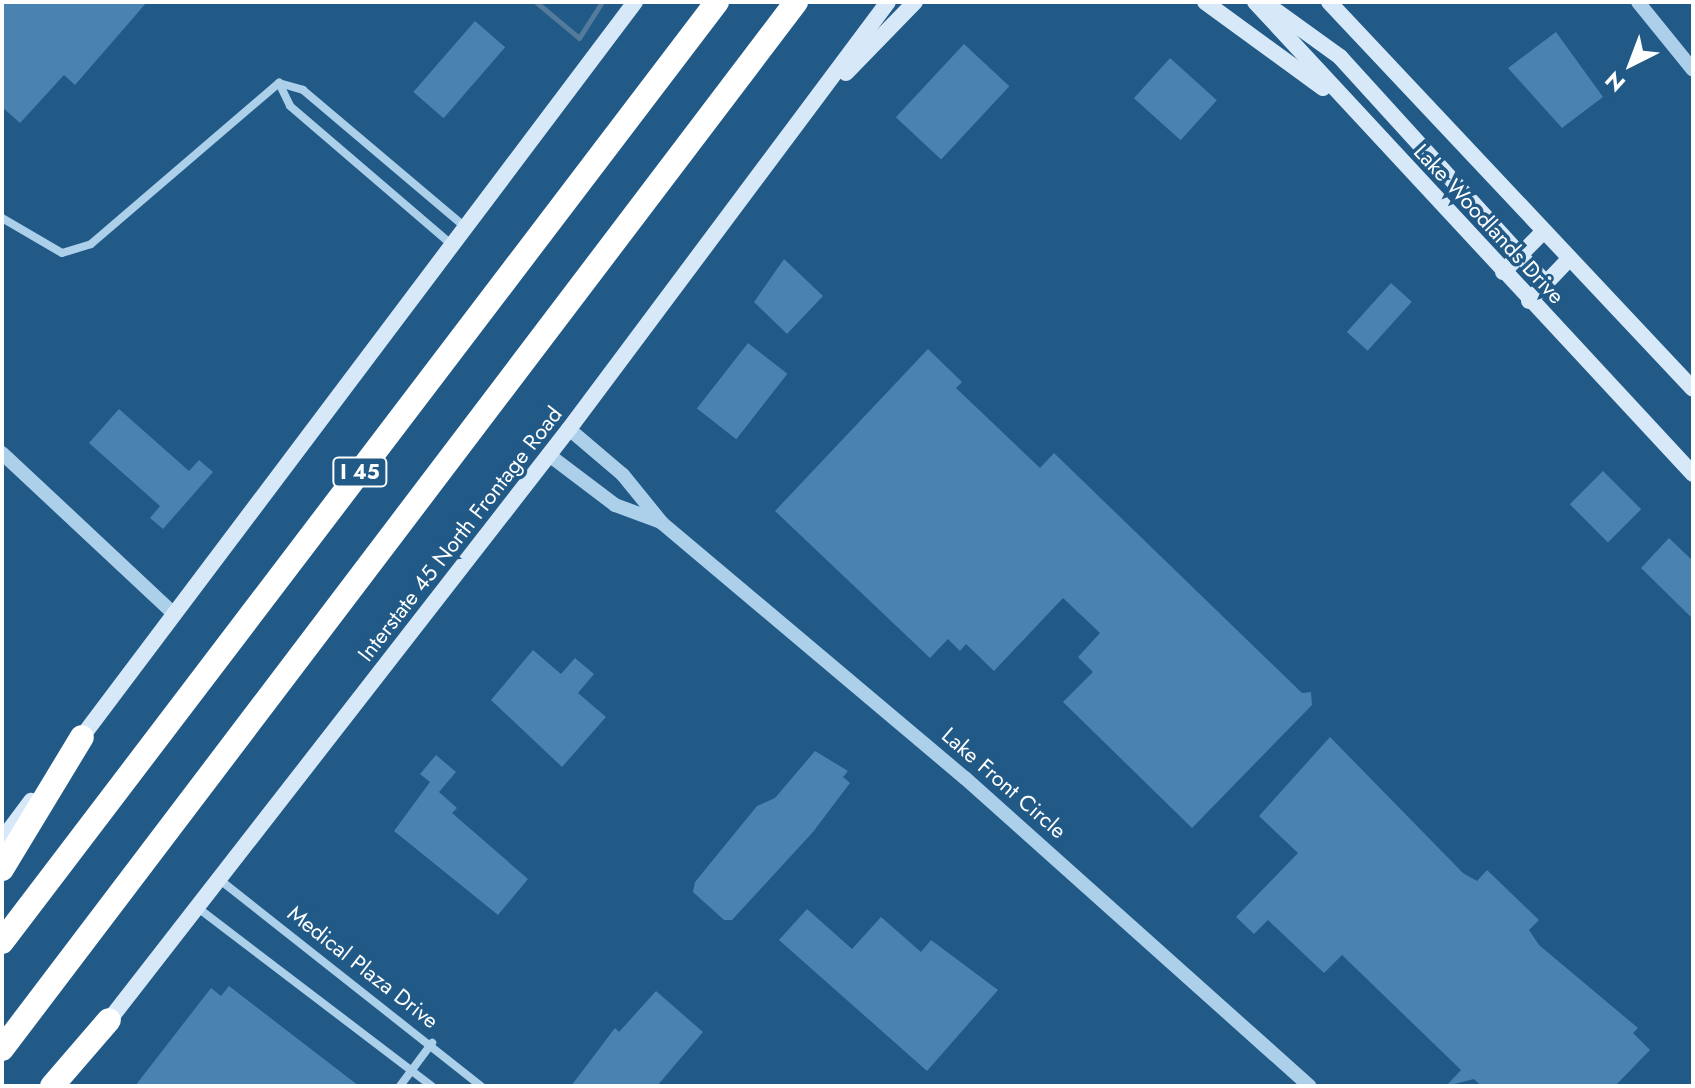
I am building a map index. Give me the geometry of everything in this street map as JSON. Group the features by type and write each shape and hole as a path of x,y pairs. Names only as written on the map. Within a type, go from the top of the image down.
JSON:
{"highway":[{"name":"I 45","path":"2,942 717,2"},
{"name":"I 45","path":"2,1049 796,2"},
{"path":"2,869 82,737"},
{"path":"54,1086 109,1020"}],"main road":[{"path":"2,840 635,2"},
{"name":"Interstate 45 North Frontage Road","path":"109,1020 569,429 888,2"},
{"path":"800,119 915,2"},
{"path":"1205,2 1322,87 1395,154"},
{"name":"Lake Woodlands Drive","path":"1255,2 1529,301 1693,474"},
{"path":"1264,2 1340,57 1546,283"},
{"name":"Lake Woodlands Drive","path":"1329,2 1568,260 1693,389"},
{"path":"1340,2 1348,21"},
{"path":"1503,272 1543,232"},
{"path":"1529,301 1568,260"}],"street":[{"path":"1638,2 1693,70"},
{"path":"279,83 303,90 466,227"},
{"path":"2,218 62,253 91,244 279,83"},
{"path":"279,83 290,106 452,246"},
{"name":"Lake Front Circle","path":"569,429 623,475 662,523 965,778 1309,1086"},
{"path":"2,453 174,614"},
{"name":"Lake Front Circle","path":"549,455 615,505 662,523"},
{"name":"Medical Plaza Drive","path":"220,880 432,1043 481,1086"},
{"path":"198,908 432,1086"},
{"path":"400,1086 432,1043"}],"building":[{"path":"2,2 147,2 75,85 64,75 20,123 2,107"},
{"path":"475,21 505,47 444,118 413,92"},
{"path":"1556,32 1603,97 1562,128 1508,68"},
{"path":"964,44 1009,86 941,159 896,117"},
{"path":"1170,58 1217,100 1181,140 1134,98"},
{"path":"784,259 823,296 787,334 754,302"},
{"path":"1391,283 1412,302 1368,351 1347,332"},
{"path":"748,343 787,374 736,439 697,408"},
{"path":"928,349 962,382 956,388 1040,468 1054,453 1302,693 1311,692 1312,705 1192,828 1063,702 1093,672 1078,657 1100,633 1063,598 994,671 966,644 960,651 948,639 930,658 775,511"},
{"path":"119,409 189,471 199,460 213,472 163,529 150,518 160,506 89,443"},
{"path":"1603,471 1641,509 1608,542 1570,504"},
{"path":"1669,538 1693,561 1693,619 1641,568"},
{"path":"533,650 561,674 575,658 594,674 578,693 606,717 562,767 491,700"},
{"path":"1330,737 1463,873 1477,881 1487,870 1539,920 1529,930 1539,945 1638,1028 1633,1033 1650,1050 1615,1086 1481,1086 1474,1079 1446,1086 1461,1070 1342,955 1324,973 1268,920 1254,934 1236,917 1298,853 1259,816"},
{"path":"815,751 848,771 843,777 850,783 813,832 732,920 724,920 693,892 695,882 757,806 775,798"},
{"path":"436,755 456,772 439,792 457,808 452,813 528,879 498,915 394,831 430,782 420,774"},
{"path":"807,909 852,949 881,917 921,952 931,940 998,990 927,1071 779,940"},
{"path":"229,986 359,1086 135,1086 211,988 221,996"},
{"path":"656,991 703,1032 657,1086 571,1086 615,1028 619,1032"}],"waterway":[{"path":"536,2 579,38 602,2"}]}
